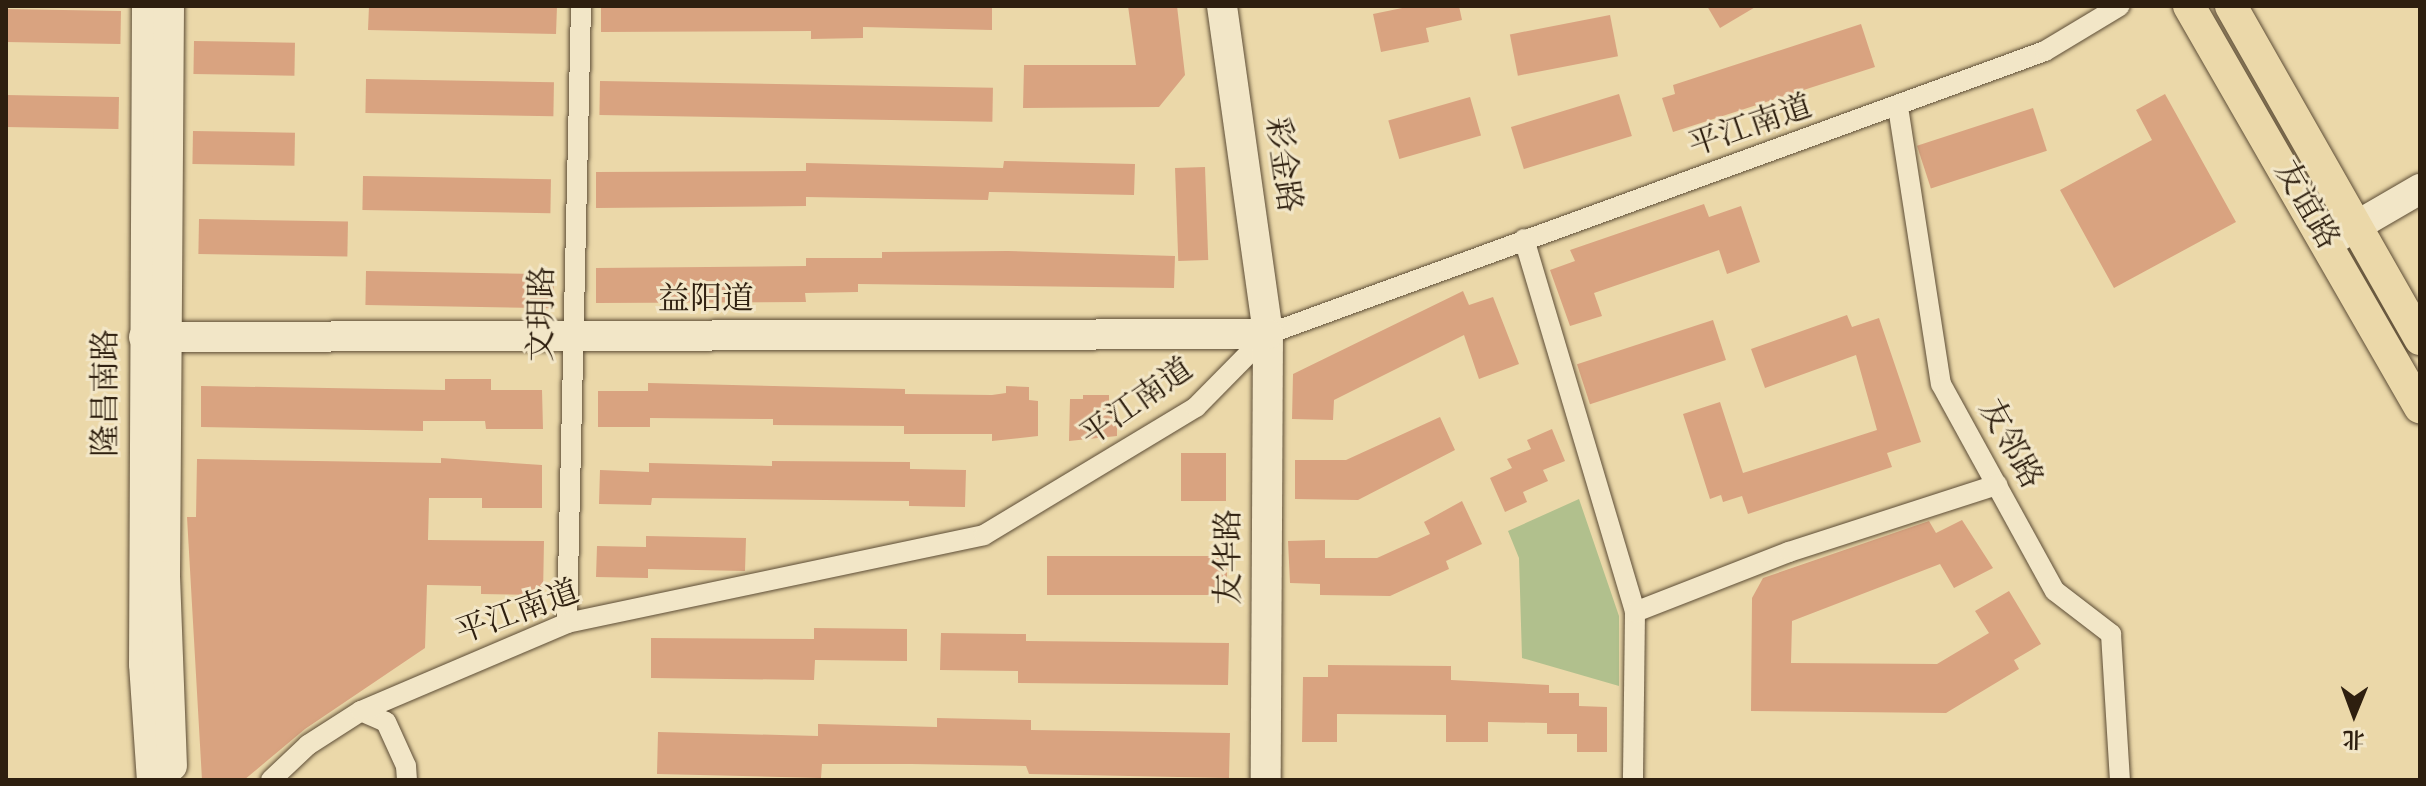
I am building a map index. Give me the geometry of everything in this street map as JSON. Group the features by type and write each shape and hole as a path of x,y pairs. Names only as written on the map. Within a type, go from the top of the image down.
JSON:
{"main road":[{"name":"友谊路","path":"2189,6 2420,407"},
{"name":"友谊路","path":"2231,6 2420,339"}],"street":[{"name":"隆昌南路","path":"147,6 166,667 173,780"},
{"name":"隆昌南路","path":"152,780 144,664 169,6"},
{"name":"文玥路","path":"567,623 581,6"},
{"name":"彩金路","path":"1222,6 1268,334"},
{"name":"平江南道","path":"271,780 308,745 361,711 567,623 984,535 1196,407 1268,334 2045,51 2120,6"},
{"name":"友邻路","path":"1898,107 1941,384 2055,591 2111,634 2120,780"},
{"path":"2330,250 2360,233 2420,189"},
{"path":"2360,233 2420,208"},
{"path":"1524,239 1635,612 1633,780"},
{"name":"益阳道","path":"155,337 1268,334"},
{"name":"友华路","path":"1266,780 1268,334"},
{"path":"1635,612 1789,552 1997,485"},
{"path":"361,711 386,722 406,766 407,780"}],"green space":[{"path":"1579,499 1619,616 1619,686 1522,658 1519,558 1508,531"}],"building":[{"path":"369,6 557,6 556,34 368,30"},
{"path":"601,6 992,6 992,30 863,27 863,38 811,39 811,31 601,32"},
{"path":"1128,6 1177,6 1185,75 1159,107 1023,108 1024,65 1136,65"},
{"path":"1412,6 1459,6 1462,20 1426,28 1429,42 1381,52 1373,14"},
{"path":"1707,6 1757,6 1720,28"},
{"path":"6,9 121,11 120,44 6,42"},
{"path":"1610,15 1618,56 1518,76 1510,34"},
{"path":"1861,24 1875,67 1673,132 1662,98 1675,94 1673,85"},
{"path":"194,41 295,43 294,76 193,74"},
{"path":"366,79 554,82 553,116 365,113"},
{"path":"600,81 993,88 992,122 599,115"},
{"path":"1619,94 1632,136 1524,169 1511,127"},
{"path":"2165,94 2236,222 2114,288 2060,190 2152,140 2136,110"},
{"path":"6,95 119,97 118,129 6,127"},
{"path":"1470,97 1481,135 1399,159 1388,120"},
{"path":"2033,108 2047,151 1931,188 1917,146"},
{"path":"193,131 295,133 294,166 192,164"},
{"path":"1004,161 1135,164 1134,195 989,192 988,200 806,197 806,206 596,208 596,172 806,171 806,163 1003,168"},
{"path":"1205,167 1208,260 1178,261 1175,168"},
{"path":"363,176 551,179 550,213 362,210"},
{"path":"1704,204 1709,217 1741,206 1760,262 1727,274 1719,250 1594,293 1602,316 1570,326 1550,270 1575,261 1570,250"},
{"path":"199,219 348,222 347,257 198,254"},
{"path":"1008,251 1175,256 1174,288 858,284 858,292 805,293 806,302 596,303 596,268 806,266 806,258 882,258 882,252"},
{"path":"366,271 554,274 553,308 365,305"},
{"path":"1463,291 1469,305 1493,297 1519,364 1479,379 1464,335 1334,400 1333,420 1292,419 1293,374"},
{"path":"1847,315 1852,327 1879,318 1921,442 1887,453 1892,467 1748,514 1742,496 1723,502 1721,495 1710,499 1683,414 1720,402 1743,473 1877,430 1856,355 1765,388 1751,349"},
{"path":"1713,320 1726,360 1590,404 1577,364"},
{"path":"445,379 491,379 491,390 542,390 543,429 486,429 485,421 423,421 423,431 201,427 201,386 445,390"},
{"path":"648,383 905,389 905,394 992,395 1006,393 1006,386 1029,387 1029,400 1038,401 1038,436 992,441 992,434 904,434 904,426 773,425 773,419 650,418 650,427 598,427 598,391 648,391"},
{"path":"1083,395 1109,395 1109,410 1117,410 1117,436 1069,441 1070,399 1083,399"},
{"path":"1440,417 1455,450 1358,500 1295,499 1295,460 1346,460"},
{"path":"1552,429 1565,461 1543,470 1548,481 1523,492 1527,502 1505,512 1490,478 1512,468 1507,459 1531,449 1527,440"},
{"path":"1181,453 1226,453 1226,501 1181,501"},
{"path":"441,458 542,465 542,508 482,508 482,498 429,498 428,540 544,541 543,595 481,594 481,586 427,585 425,648 305,729 244,780 202,780 187,517 196,517 197,459 441,463"},
{"path":"772,461 910,462 910,469 966,470 965,507 909,506 909,501 652,498 651,505 599,504 600,470 649,472 649,463 772,466"},
{"path":"1462,501 1482,544 1446,561 1449,569 1390,596 1320,595 1320,584 1290,583 1288,541 1325,540 1325,558 1377,558 1430,534 1424,522"},
{"path":"1962,520 1993,568 1954,588 1940,564 1792,621 1791,663 1937,664 1989,633 1975,611 2009,591 2041,644 2014,660 2019,669 1946,713 1751,711 1752,598 1763,578 1929,521 1936,533"},
{"path":"646,536 746,538 745,571 648,569 648,578 596,577 597,546 646,547"},
{"path":"1047,556 1227,556 1227,595 1047,595"},
{"path":"814,628 907,629 907,661 815,660 814,680 651,678 651,638 814,639"},
{"path":"941,633 1026,634 1026,641 1229,643 1228,685 1018,683 1018,671 940,670"},
{"path":"1328,665 1451,666 1451,680 1549,685 1549,693 1579,693 1579,706 1607,707 1607,752 1577,752 1577,734 1547,734 1547,723 1488,722 1488,742 1446,742 1446,715 1337,714 1337,742 1302,742 1303,677 1328,677"},
{"path":"937,718 1031,720 1031,730 1230,733 1229,778 1029,774 1026,766 911,764 822,764 821,778 657,774 658,732 818,736 818,724 937,727"}]}
